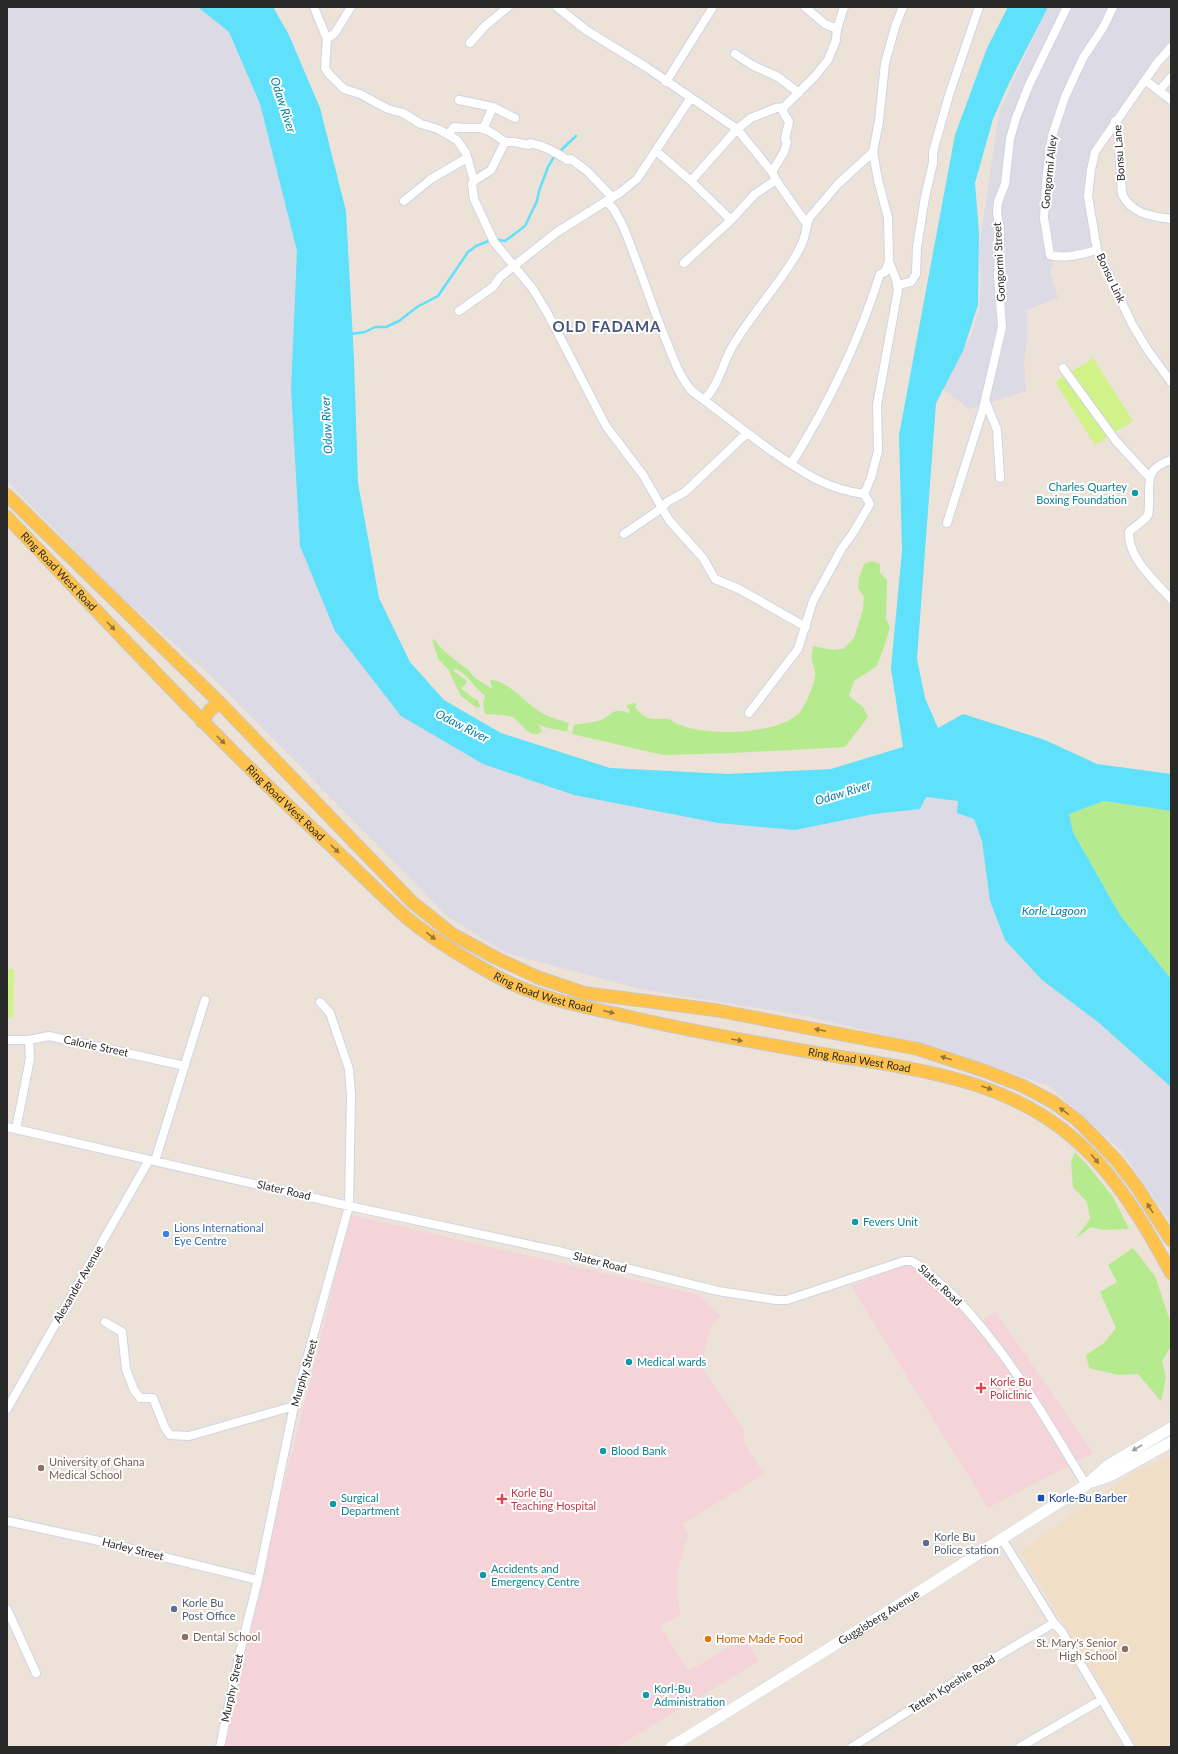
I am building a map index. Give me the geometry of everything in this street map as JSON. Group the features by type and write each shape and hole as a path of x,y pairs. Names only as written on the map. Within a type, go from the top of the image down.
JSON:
{"main road":[{"name":"Ring Road West Road","path":"7,495 220,703 412,902 452,934 476,948 537,976 584,993 715,1010 918,1049 985,1071 1023,1086 1053,1102 1077,1120 1099,1142 1137,1187 1171,1240"},
{"name":"Ring Road West Road","path":"7,517 202,722 278,797 408,918 436,940 501,979 531,993 651,1022 761,1044 914,1068 968,1082 994,1091 1042,1114 1078,1142 1110,1178 1153,1239 1171,1273"},
{"path":"202,722 210,710 220,703"},
{"path":"1153,1239 1171,1266"},
{"name":"Guggisberg Avenue","path":"671,1747 1002,1539 1086,1484 1107,1466 1171,1428"},
{"name":"Guggisberg Avenue","path":"1086,1484 1112,1475 1171,1442"}],"street":[{"path":"314,7 327,39 326,68 338,84 344,89 360,94 388,109 403,113 421,124 438,129 457,140 466,153 474,182 472,184 474,199 494,242 533,289 549,316 606,426 642,475 668,520 703,558 715,579 739,589 802,625"},
{"path":"327,39 335,33 351,7"},
{"path":"470,43 484,26 508,7"},
{"path":"557,7 575,22 738,130 772,172 806,223"},
{"path":"666,82 713,7"},
{"path":"805,7 825,24 837,29"},
{"path":"691,181 751,118 776,108 784,107 799,93 828,60 836,40 837,29 844,7"},
{"path":"864,494 871,478 878,450 877,405 898,290 898,286 889,262 888,218 876,173 873,152 879,121 885,63 896,24 903,7"},
{"path":"898,286 911,282 916,274 917,247 925,197 933,162 933,152 949,95 980,7"},
{"name":"Gongormi Street","path":"947,523 985,400 1002,327 998,275 1000,228 996,214 998,202 1005,184 1010,139 1024,98 1067,7"},
{"name":"Gongormi Alley","path":"1097,250 1076,256 1056,257 1050,255 1044,218 1047,173 1052,136 1065,97 1083,58 1104,26 1113,7"},
{"name":"Bonsu Lane","path":"1171,47 1157,63 1115,121 1118,129 1122,194 1126,202 1133,209 1147,216 1171,219"},
{"path":"735,54 752,65 778,77 799,93"},
{"path":"1160,91 1171,78"},
{"path":"1145,80 1171,100"},
{"path":"458,311 493,287 500,277 557,232 621,192 636,179 690,99"},
{"path":"459,100 492,107 515,118"},
{"path":"483,129 492,107"},
{"path":"772,172 784,152 787,142 785,139 789,122 783,112 784,107"},
{"name":"Bonsu Link","path":"1115,121 1095,152 1091,170 1088,196 1097,250 1132,324 1147,349 1171,382"},
{"path":"448,135 454,127 465,129 483,129 492,133 504,142 514,142 528,145 533,144 557,152 567,160 571,158 587,171 609,199 630,242 651,302 679,372 692,391 747,433 811,478 847,492 864,494"},
{"path":"474,182 491,170 504,142"},
{"path":"656,151 691,181 731,220"},
{"path":"704,400 711,393 728,355 746,323 779,282 795,256 803,240 806,223 838,184 873,152"},
{"path":"404,201 431,179 467,158"},
{"path":"684,262 731,220 755,194 776,180"},
{"path":"791,464 822,414 864,322 880,274 885,272 889,262"},
{"path":"1063,368 1116,441 1149,477"},
{"path":"985,400 998,430 1000,478"},
{"path":"624,534 662,508 667,502 685,492 747,433"},
{"path":"1171,460 1162,463 1151,472 1149,477 1148,515 1129,532 1129,543 1147,572 1171,598"},
{"path":"749,713 798,649 802,625 809,614 813,601 842,548 853,533 870,504 864,494"},
{"name":"Alexander Avenue","path":"7,1409 152,1160 185,1066 205,1000"},
{"name":"Murphy Street","path":"220,1747 240,1652 258,1580 294,1406 349,1206 352,1095 349,1069 330,1013 320,1002"},
{"name":"Calorie Street","path":"7,1040 29,1040 49,1036 185,1066"},
{"path":"16,1129 30,1059 29,1040"},
{"name":"Slater Road","path":"7,1127 349,1206 558,1251 718,1291 776,1300 787,1300 904,1261 911,1261 917,1264 955,1298 991,1340 1023,1381 1086,1484"},
{"path":"105,1322 122,1332 126,1369 134,1390 140,1398 153,1398 165,1428 170,1435 189,1436 294,1406"},
{"name":"Harley Street","path":"7,1521 100,1541 258,1580"},
{"path":"1002,1539 1054,1623 1062,1632 1130,1747"},
{"path":"7,1609 36,1673"},
{"name":"Tetteh Kpeshie Road","path":"852,1747 965,1675 1054,1623"},
{"path":"1020,1747 1101,1700"}],"shaded area":[{"path":"7,7 198,7 229,32 260,104 297,251 291,389 300,546 483,764 874,814 920,809 926,797 958,801 974,819 982,841 990,901 1042,980 1098,1022 1171,1087 1171,1223 1121,1150 1049,1086 940,1048 801,1015 644,990 506,953 448,917 213,678 115,591 7,481"},
{"path":"1047,7 1171,7 1171,53 1124,109 1098,153 1088,200 1095,250 1078,257 1054,261 1050,272 1058,298 1027,310 1027,340 1024,362 1026,391 969,409 940,387 970,338 979,309 981,281 979,248 999,113"},
{"name":"Korle Bu Teaching Hospital","path":"351,1215 700,1295 721,1317 712,1324 701,1366 744,1429 744,1443 764,1474 683,1524 688,1535 679,1566 677,1582 680,1616 660,1626 689,1671 744,1637 759,1661 617,1747 219,1747"},
{"name":"Korle Bu Policlinic","path":"908,1263 953,1294 976,1324 996,1312 1093,1453 988,1508 851,1286"},
{"name":"St. Mary's Senior High School","path":"1171,1456 1171,1747 1138,1747 1020,1551 1136,1471"}],"green space":[{"path":"1093,358 1133,421 1095,445 1055,382"},
{"path":"872,561 880,564 880,573 887,580 886,619 890,627 877,666 854,681 849,696 863,707 868,717 845,747 663,755 572,734 574,725 600,720 617,711 629,713 630,710 626,706 633,703 637,704 635,707 647,718 669,719 680,725 714,732 753,730 772,727 787,721 801,711 811,690 815,674 812,659 813,646 832,650 843,649 854,638 863,609 864,597 858,588 859,578 864,564"},
{"path":"432,639 451,657 469,670 476,678 492,689 490,680 496,681 510,688 542,713 552,718 569,723 567,732 538,724 542,731 538,734 534,734 530,733 514,718 503,715 485,714 483,704 485,696 461,672 457,669 452,670 467,681 461,688 473,698 478,700 480,707 477,708 461,696 448,669 438,659"},
{"path":"1104,801 1171,811 1171,979 1120,915 1073,832 1069,814"},
{"path":"7,969 14,969 13,1018 7,1018"},
{"path":"1075,1152 1113,1197 1129,1229 1104,1230 1091,1227 1076,1238 1090,1219 1087,1202 1073,1187 1071,1162"},
{"path":"1133,1248 1155,1276 1171,1324 1171,1346 1162,1361 1166,1378 1161,1401 1138,1374 1119,1375 1089,1368 1086,1355 1104,1343 1116,1328 1100,1292 1117,1282 1108,1265"}],"water":[{"path":"198,7 273,7 289,35 320,108 346,211 354,359 358,483 379,598 410,662 444,700 501,733 610,768 728,774 831,769 903,747 891,668 902,551 899,435 955,135 987,48 1008,7 1048,7 1010,81 993,119 975,183 979,233 978,305 963,351 936,403 917,659 925,698 938,728 963,714 1045,740 1097,764 1171,774 1171,811 1104,801 1069,814 1073,832 1120,915 1171,979 1171,1087 1098,1022 1042,980 1005,940 990,901 982,841 974,819 957,813 958,801 926,797 920,809 874,814 795,830 718,823 574,795 483,764 401,716 335,631 300,546 291,389 297,251 260,104 229,32"}],"waterway":[{"path":"559,152 576,136"},
{"path":"494,239 505,241 525,226 537,201 548,167 555,155"},
{"path":"351,334 365,332 375,327 386,327 399,321 417,307 438,296 468,252 476,246 491,240"}],"place":[{"name":"Charles Quartey Boxing Foundation","path":"1135,493"},
{"name":"Fevers Unit","path":"855,1222"},
{"name":"Lions International Eye Centre","path":"166,1234"},
{"name":"Medical wards","path":"629,1362"},
{"name":"Korle Bu Policlinic","path":"981,1388"},
{"name":"Blood Bank","path":"603,1451"},
{"name":"University of Ghana Medical School","path":"41,1468"},
{"name":"Korle-Bu Barber","path":"1041,1498"},
{"name":"Korle Bu Teaching Hospital","path":"502,1499"},
{"name":"Surgical Department","path":"333,1504"},
{"name":"Korle Bu Police station","path":"926,1543"},
{"name":"Accidents and Emergency Centre","path":"483,1575"},
{"name":"Korle Bu Post Office","path":"174,1609"},
{"name":"Dental School","path":"185,1637"},
{"name":"Home Made Food","path":"708,1639"},
{"name":"St. Mary's Senior High School","path":"1125,1649"},
{"name":"Korl-Bu Administration","path":"646,1695"}],"district":[{"name":"OLD FADAMA","path":"607,327"}],"water label":[{"name":"Odaw River","path":"283,105"},
{"name":"Odaw River","path":"327,425"},
{"name":"Odaw River","path":"462,726"},
{"name":"Odaw River","path":"843,793"},
{"name":"Korle Lagoon","path":"1054,911"}]}
